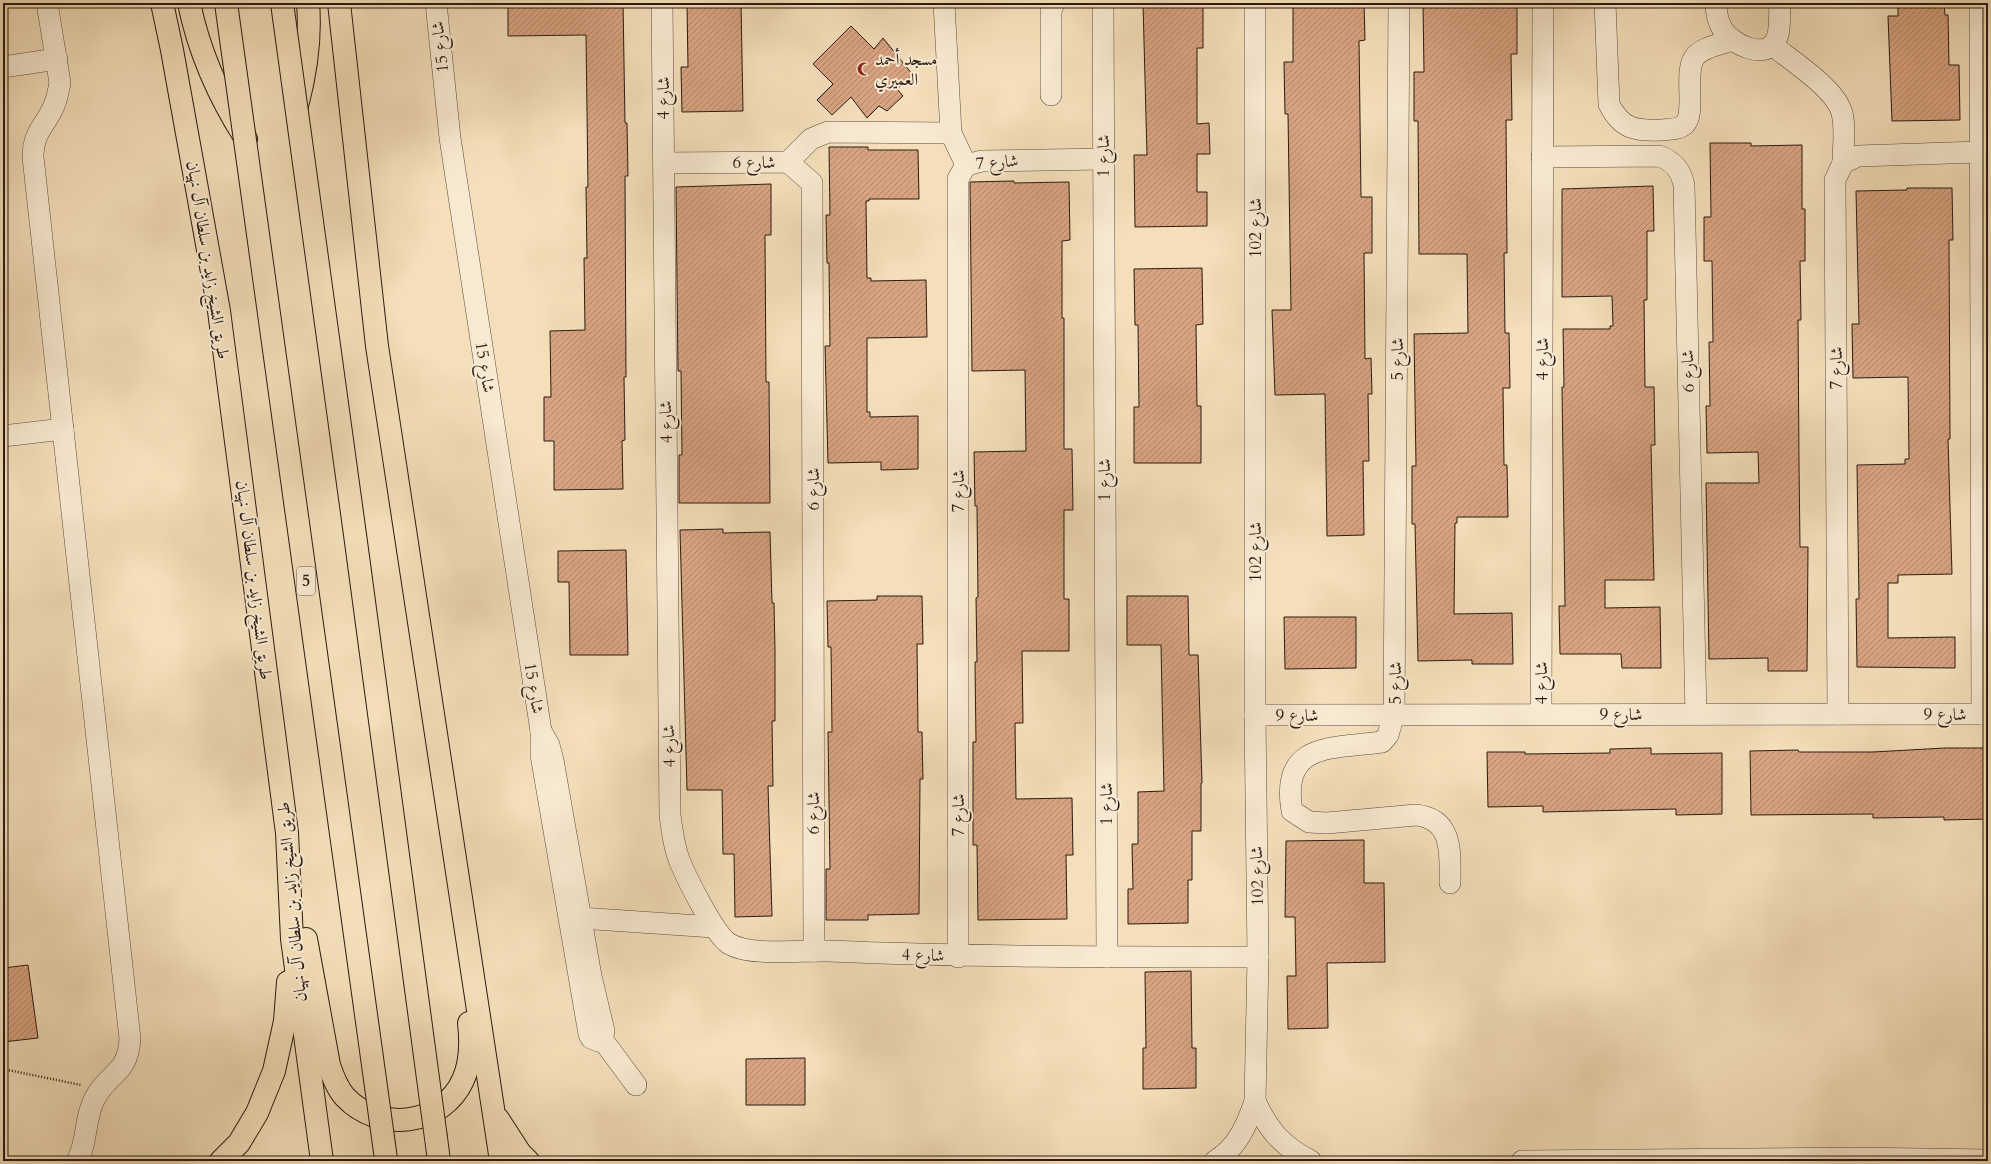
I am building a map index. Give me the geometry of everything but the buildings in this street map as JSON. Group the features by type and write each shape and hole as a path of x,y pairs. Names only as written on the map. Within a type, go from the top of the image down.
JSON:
{"main road":[{"name":"طريق الشيخ زايد بن سلطان آل نهيان","path":"162,3 172,50 219,311 287,834 292,939 322,1161"},
{"path":"189,3 199,43 210,71 229,111 246,139"},
{"name":"5","path":"226,3 386,1161"},
{"path":"282,3 439,1161"},
{"path":"297,106 306,70 308,51 308,3"},
{"path":"339,3 377,346 501,1161"},
{"path":"287,834 329,1065 335,1083 349,1101 358,1109 373,1117 393,1121 417,1119 440,1108 452,1097 464,1079 470,1052 470,1036 446,799"},
{"path":"221,1161 239,1143 257,1113 274,1071 285,1021 292,939"},
{"path":"495,1114 520,1153 528,1161"}],"street":[{"path":"47,3 60,83 54,108 37,133 34,141 33,157 130,1039 127,1059 122,1068 101,1089 90,1109 83,1144 77,1161"},
{"name":"شارع 15","path":"436,3 450,138 541,731 541,755 589,1034 594,1040 602,1039 604,1031 594,994 553,760 541,731"},
{"name":"شارع 4","path":"662,3 670,816 672,831 680,862 714,927 728,943 747,950 814,951 958,957 1258,957"},
{"path":"944,3 950,133 966,165"},
{"path":"1050,95 1050,11 1054,3"},
{"name":"شارع 1","path":"1103,3 1102,159 1107,957"},
{"name":"شارع 102","path":"1215,1161 1222,1157 1237,1141 1248,1122 1255,1101 1258,957 1255,715 1255,3"},
{"name":"شارع 5","path":"1290,796 1292,778 1298,763 1311,753 1324,749 1382,742 1388,735 1394,714 1399,3"},
{"name":"شارع 4","path":"1541,714 1543,3"},
{"path":"1604,3 1609,104 1614,114 1621,122 1631,128 1639,130 1672,129 1685,124 1689,116 1690,70 1694,58 1703,51 1733,40"},
{"path":"1716,3 1718,19 1723,31 1740,45 1757,49 1768,48 1776,39 1778,33 1780,3"},
{"path":"1980,3 1985,714"},
{"path":"1772,45 1825,88 1838,104 1844,124 1843,162 1858,156 1980,152"},
{"path":"3,67 56,59"},
{"path":"1630,156 1631,128"},
{"path":"788,162 811,139 828,132 950,133"},
{"name":"شارع 6","path":"1542,157 1650,155 1666,159 1678,170 1684,185 1696,714"},
{"name":"شارع 7","path":"958,957 958,179 966,165 982,161 1102,159"},
{"name":"شارع 6","path":"664,163 788,162 812,183 814,951"},
{"name":"شارع 7","path":"1838,714 1835,180 1843,162"},
{"path":"3,436 63,429"},
{"name":"شارع 9","path":"1255,715 1985,714"},
{"path":"1256,796 1290,796 1292,811 1309,822 1327,823 1416,815 1428,816 1438,822 1447,836 1450,858 1450,883"},
{"path":"580,918 714,927"},
{"path":"602,1039 636,1086"},
{"name":"شارع 102","path":"1255,1101 1264,1121 1277,1138 1293,1152 1311,1161"},
{"path":"1522,1161 1988,1160"}],"path":[{"path":"3,1069 101,1089"}],"place":[{"name":"مسجد أحمد العميري","path":"864,69"}]}
